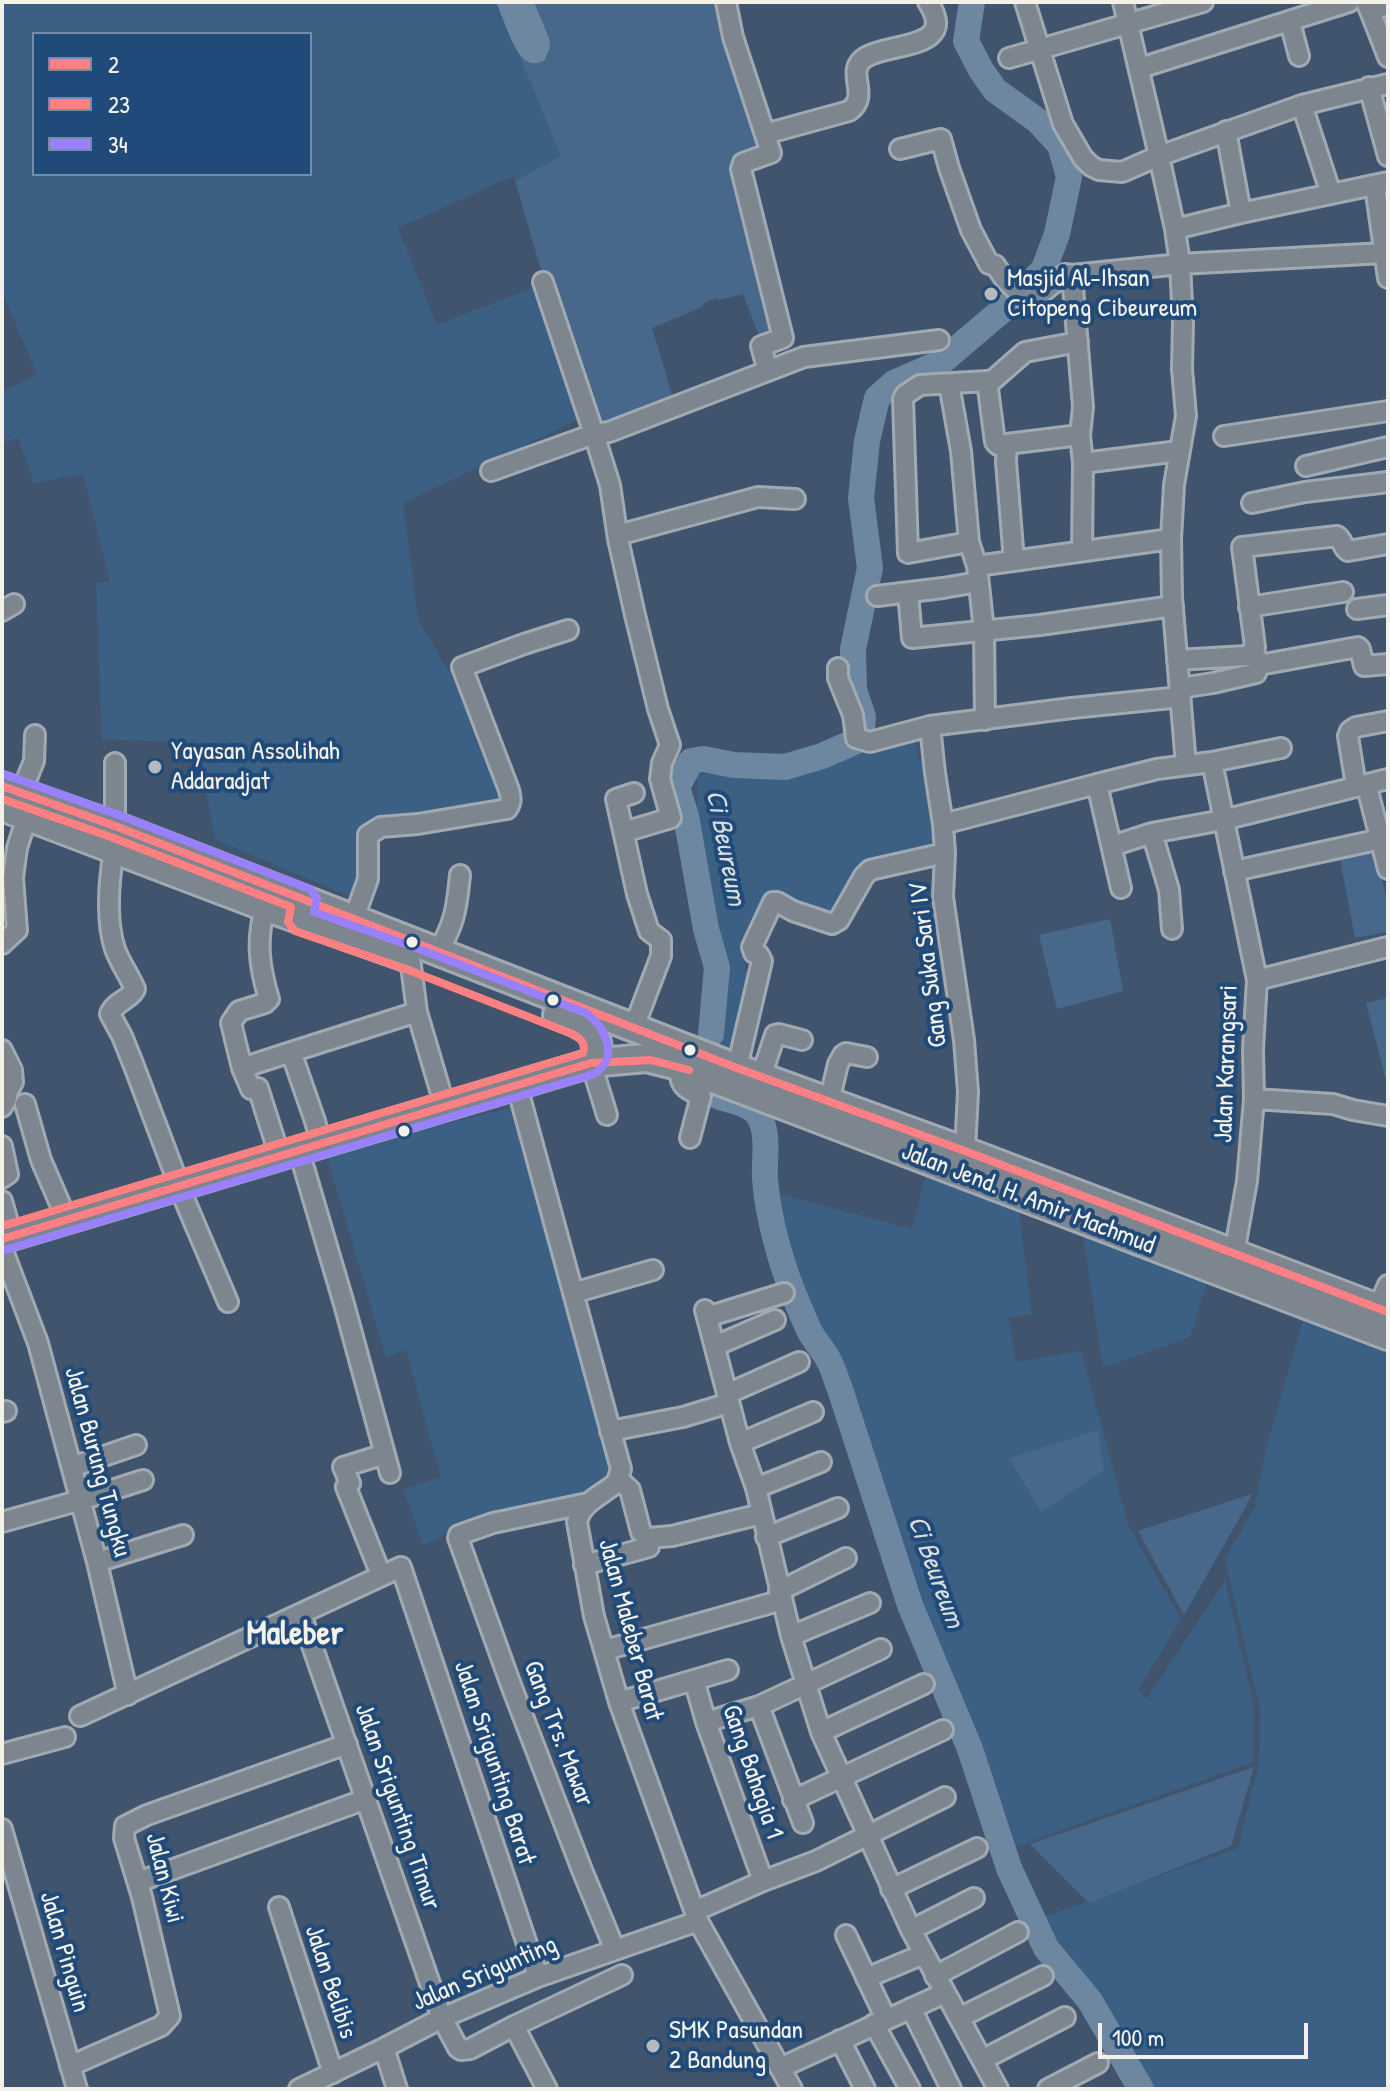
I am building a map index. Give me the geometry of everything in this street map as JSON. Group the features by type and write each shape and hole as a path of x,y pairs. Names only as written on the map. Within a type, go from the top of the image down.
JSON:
{"highway":[{"path":"13,801 303,910 410,958 581,1024 590,1030 596,1041 595,1058 591,1063"},
{"path":"114,837 265,907 354,918 634,1027 679,1059"},
{"path":"5,1241 591,1063 646,1058 679,1059"},
{"name":"Jalan Jend. H. Amir Machmud","path":"679,1059 749,1073 965,1151 1232,1264 1388,1336"},
{"name":"Jalan Jend. H. Amir Machmud","path":"679,1059 1232,1264 1385,1302"}],"street":[{"path":"726,2 733,37 771,153 743,163 741,169 783,338 761,346 768,371"},
{"path":"765,134 849,111 857,106 860,98 857,65 863,58 931,35 936,28 936,16 928,2"},
{"path":"1123,2 1140,68 1180,264 1186,416 1174,485 1171,539 1173,606 1186,765"},
{"path":"1009,58 1203,2"},
{"path":"1140,68 1349,2"},
{"path":"1375,6 1388,57"},
{"path":"1026,9 1063,124 1083,158 1099,170 1122,172 1302,105 1388,84"},
{"path":"1290,22 1299,56"},
{"path":"1369,87 1388,156"},
{"path":"1302,105 1331,194"},
{"path":"1226,131 1241,213"},
{"path":"900,149 941,139 971,230 989,264 995,265 1029,303 1065,274 1180,264 1384,253"},
{"path":"1175,229 1382,184 1388,278"},
{"path":"1072,275 1083,407 1080,435 1083,463 1082,551"},
{"path":"543,282 610,485 638,628 670,745 662,763 660,779 670,819 624,832"},
{"path":"491,471 594,434 609,432 804,357 939,340"},
{"path":"969,542 908,553 905,395 920,385 993,380 1025,352 1078,342"},
{"path":"987,381 995,442 998,445 1080,435"},
{"path":"949,384 961,451 969,542 977,574 984,631 985,720"},
{"path":"1224,436 1388,411"},
{"path":"1007,444 1014,561"},
{"path":"1306,466 1388,447"},
{"path":"1083,463 1179,451"},
{"path":"1252,503 1305,492 1388,482"},
{"path":"618,535 758,497 795,499"},
{"path":"838,668 838,678 863,740 930,726 1180,692 1256,673 1257,658 1242,547 1337,536 1348,551 1388,544"},
{"path":"877,596 908,593 1014,561 1171,539"},
{"path":"1249,607 1343,592"},
{"path":"908,593 912,638 1173,606"},
{"path":"1357,609 1388,605"},
{"path":"354,918 368,879 368,835 373,831 381,827 507,809 511,803 464,666 568,630"},
{"path":"1177,660 1257,658 1358,647 1364,666 1388,664"},
{"path":"1388,721 1356,727 1348,736 1388,869"},
{"name":"Gang Suka Sari IV","path":"930,726 943,824 943,897 964,1040 967,1079 965,1151"},
{"path":"2,944 17,930 13,878 17,848 13,801 34,761 35,735"},
{"path":"943,824 1157,769 1281,748"},
{"name":"Jalan Karangsari","path":"1212,762 1257,980 1254,1099 1247,1181 1232,1264"},
{"path":"115,763 110,891 112,935 121,963 135,989 110,1014 122,1036 228,1302"},
{"path":"1112,846 1152,833 1223,820 1388,779"},
{"path":"1097,784 1121,888"},
{"path":"634,793 616,799 649,931 661,940 661,956 634,1027"},
{"path":"1152,833 1169,890 1172,929"},
{"path":"1234,871 1381,839"},
{"path":"749,1073 762,961 752,947 773,902 832,924 839,920 870,870 945,853"},
{"path":"438,951 453,923 460,875"},
{"path":"265,907 260,926 259,958 269,999 239,1011 231,1023 242,1068 251,1089 258,1088 300,1150 390,1473"},
{"path":"1257,980 1388,947"},
{"path":"410,958 417,1012 445,1107"},
{"path":"242,1068 417,1012"},
{"path":"749,1073 775,1035 802,1040"},
{"path":"2,1050 12,1070 13,1082 2,1107"},
{"path":"291,1052 315,1121 300,1150"},
{"path":"829,1102 843,1055 867,1057"},
{"path":"679,1059 681,1082 685,1088 701,1096 690,1138"},
{"path":"591,1063 607,1115"},
{"path":"517,1086 621,1469 614,1486 588,1503"},
{"path":"1254,1099 1333,1104 1388,1116"},
{"path":"25,1104 41,1160 67,1220"},
{"path":"2,1146 8,1174 2,1178"},
{"name":"Jalan Burung Tungku","path":"2,1201 5,1241 38,1343 81,1500 128,1695"},
{"path":"573,1293 653,1270"},
{"path":"784,1293 706,1314 740,1443 756,1488 791,1636 821,1732 891,1889 998,2089"},
{"path":"715,1346 775,1320"},
{"path":"610,1431 683,1417 799,1362"},
{"path":"740,1443 813,1412"},
{"path":"72,1467 136,1445"},
{"path":"80,1716 381,1575 346,1487 350,1483 343,1467 385,1454"},
{"path":"756,1488 821,1462"},
{"path":"2,1522 143,1480"},
{"path":"619,1480 630,1490 641,1532"},
{"name":"Gang Trs. Mawar","path":"588,1503 493,1523 459,1535 460,1546 511,1685 615,1950"},
{"name":"Jalan Maleber Barat","path":"588,1503 579,1512 577,1522 594,1616 619,1702 696,1916 792,2089"},
{"path":"766,1537 838,1508"},
{"path":"584,1565 649,1547 649,1538 672,1536 761,1514"},
{"path":"97,1562 183,1535"},
{"path":"605,1650 780,1595 846,1558"},
{"name":"Jalan Srigunting Barat","path":"381,1575 401,1567 538,1977"},
{"path":"791,1636 870,1603"},
{"name":"Jalan Srigunting Timur","path":"301,1614 442,2018 461,2050 470,2049 514,2026"},
{"path":"706,1722 759,1706 881,1649"},
{"path":"619,1702 728,1670"},
{"name":"Gang Bahagia 1","path":"694,1680 763,1881"},
{"path":"821,1732 924,1684"},
{"path":"759,1706 803,1823"},
{"path":"793,1800 943,1730"},
{"path":"2,1754 65,1737"},
{"name":"Jalan Kiwi","path":"70,2081 161,2026 170,2016 138,1882 124,1838 128,1823 347,1744"},
{"name":"Jalan Srigunting","path":"299,2089 442,2018 696,1916 763,1881 816,1861 945,1797"},
{"path":"138,1882 366,1799"},
{"name":"Jalan Pinguin","path":"2,1829 6,1863 70,2081"},
{"path":"891,1889 977,1848"},
{"path":"911,1930 974,1898"},
{"name":"Jalan Belibis","path":"279,1907 333,2073"},
{"path":"935,1976 1018,1932"},
{"path":"846,1935 910,2089"},
{"path":"866,1978 924,1954"},
{"path":"547,2089 514,2026 622,1975"},
{"path":"959,2018 1043,1976"},
{"path":"780,2068 945,1993"},
{"path":"911,2008 951,2089"},
{"path":"982,2060 1065,2017"},
{"path":"840,2040 865,2089"},
{"path":"384,2048 397,2089"},
{"path":"1048,2089 1098,2063"}],"shaded area":[{"path":"2,2 557,2 573,150 533,214 513,176 398,228 437,325 540,285 582,418 403,503 418,620 471,708 511,806 368,832 366,903 216,840 196,743 102,739 96,583 110,582 83,474 34,483 18,438 2,443 2,391 37,375 2,291"},
{"path":"496,2 534,2 549,38 550,48 544,61 530,63 521,56"},
{"path":"534,2 718,2 766,145 737,161 777,335 762,344 743,294 719,300 715,298 700,308 652,328 674,401 603,427 598,415 588,418 515,181 561,156 518,52 527,62 549,38"},
{"path":"914,738 918,759 933,758 946,848 861,867 833,927 775,900 743,960 755,998 739,1054 711,1041 726,985 697,834 697,774 795,774"},
{"path":"1376,849 1388,907 1388,932 1355,938 1339,854"},
{"path":"1110,919 1123,991 1057,1009 1039,935"},
{"path":"1388,998 1388,1087 1366,1003"},
{"path":"518,1106 615,1468 608,1484 579,1500 460,1527 423,1545 403,1489 441,1477 406,1350 386,1357 326,1153"},
{"path":"928,1166 1018,1204 1032,1314 1009,1318 1016,1362 1081,1351 1129,1527 1181,1619 1138,1690 1147,1699 1225,1581 1253,1703 1254,1762 1009,1849 991,1810 989,1780 882,1506 834,1359 819,1340 796,1290 772,1192 912,1229"},
{"path":"1081,1221 1210,1274 1190,1337 1103,1368"},
{"path":"1306,1310 1388,1340 1388,2089 1145,2089 1038,1919 1238,1848 1259,1762 1260,1709 1225,1559 1255,1507 1265,1453"},
{"path":"1098,1430 1104,1470 1041,1512 1009,1458"},
{"path":"1252,1494 1244,1510 1184,1615 1138,1531"},
{"path":"1254,1767 1231,1846 1089,1903 1030,1844"}],"waterway":[{"name":"Ci Beureum","path":"711,1034 717,967 706,929 686,816 677,787 691,761 703,759 734,765 785,767 822,756 861,739 863,717 854,690 853,649 870,568 861,498 867,441 877,398 894,383 940,363 1013,301 1044,269 1057,234 1069,177 1060,145 1038,121 995,90 981,70 966,41 972,2"},
{"name":"Ci Beureum","path":"700,1082 710,1093 746,1106 760,1118 765,1140 768,1200 784,1268 809,1330 834,1371 910,1605 970,1749 1009,1868 1046,1948 1090,2001 1141,2089"}],"transit line":[{"name":"34","path":"5,1250 594,1074 607,1060 608,1052 604,1035 586,1013 314,912 317,898 310,889 6,775"},
{"name":"2","path":"2,786 115,826 737,1068 1388,1312"},
{"name":"23","path":"2,799 111,837 291,907 288,922 295,931 406,969 575,1035 584,1047 583,1053 2,1226"},
{"name":"2","path":"2,1239 591,1063 651,1060 689,1070"}],"place":[{"name":"Masjid Al-Ihsan Citopeng Cibeureum","path":"991,294"},
{"name":"Yayasan Assolihah Addaradjat","path":"155,767"},
{"name":"SMK Pasundan 2 Bandung","path":"653,2046"}],"district":[{"name":"Maleber","path":"295,1635"}]}
